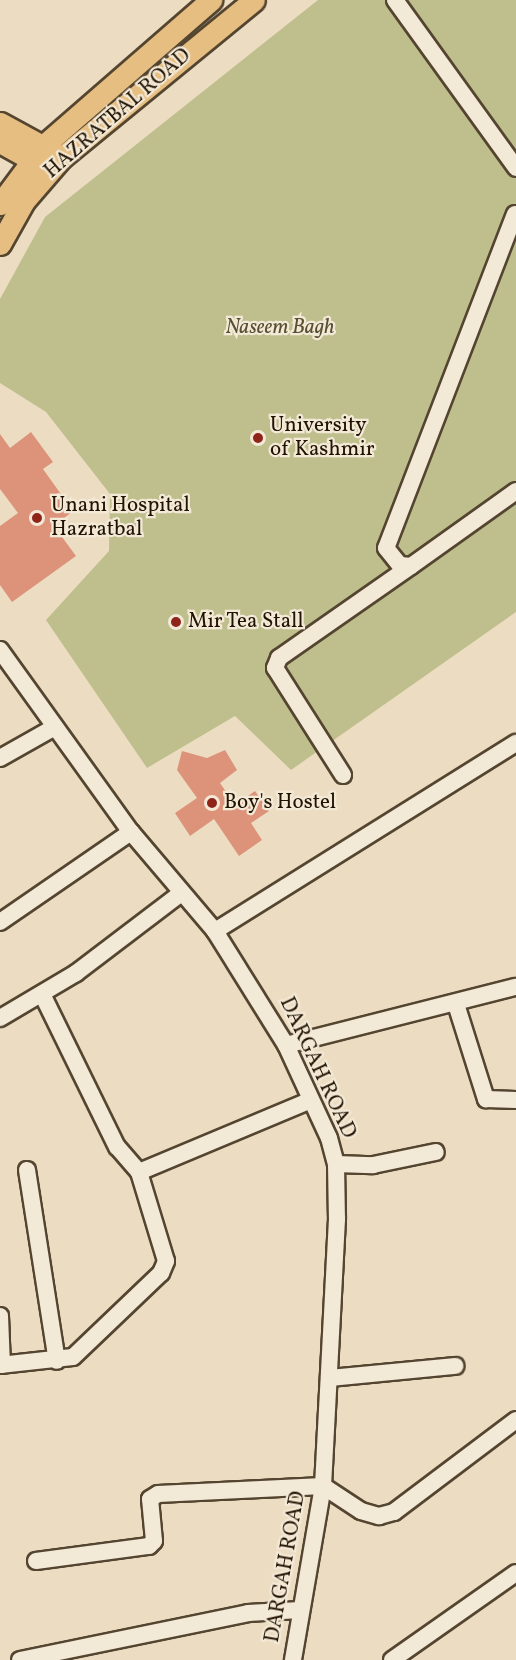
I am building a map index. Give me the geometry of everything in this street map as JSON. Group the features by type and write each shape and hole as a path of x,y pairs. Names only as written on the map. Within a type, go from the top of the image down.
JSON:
{"main road":[{"name":"HAZRATBAL ROAD","path":"0,204 211,0"},
{"name":"HAZRATBAL ROAD","path":"0,244 46,158 254,0"},
{"path":"0,123 46,158"},
{"path":"0,142 46,158"}],"street":[{"path":"395,0 516,168"},
{"path":"411,566 400,565 386,548 515,214"},
{"path":"343,775 274,668 279,658 516,491"},
{"name":"DARGAH ROAD","path":"0,650 131,832 180,894 215,931 286,1045 336,1164 330,1378 323,1485 293,1660"},
{"path":"0,758 55,727"},
{"path":"215,931 516,743"},
{"path":"0,922 131,832"},
{"path":"0,1018 42,994 180,894"},
{"path":"286,1045 456,1004 516,987"},
{"path":"0,1316 1,1365 57,1361 79,1354 165,1268 139,1172 117,1147 42,994"},
{"path":"456,1004 482,1092 493,1103 516,1100"},
{"path":"139,1172 311,1100"},
{"path":"336,1164 373,1165 436,1152"},
{"path":"27,1170 57,1361"},
{"path":"330,1378 455,1366"},
{"path":"36,1561 149,1546 154,1541 150,1499 158,1494 323,1485 361,1511 379,1516 394,1512 516,1420"},
{"path":"392,1660 516,1573"},
{"path":"20,1660 248,1612 300,1610"}],"green space":[{"name":"Naseem Bagh","path":"318,0 516,0 516,612 291,770 235,716 147,768 46,620 109,551 110,494 46,412 0,383 0,299 45,217"}],"building":[{"name":"Unani Hospital Hazratbal","path":"31,432 53,462 43,469 73,511 54,526 76,556 12,602 0,585 0,526 18,513 0,489 0,434 10,448"},
{"name":"Boy's Hostel","path":"225,750 237,770 220,783 235,805 255,791 269,811 251,823 262,840 239,856 214,819 190,836 175,813 197,798 177,770 182,751 207,758"}],"place":[{"name":"University of Kashmir","path":"258,438"},
{"name":"Unani Hospital Hazratbal","path":"37,518"},
{"name":"Mir Tea Stall","path":"176,622"},
{"name":"Boy's Hostel","path":"212,803"}]}
